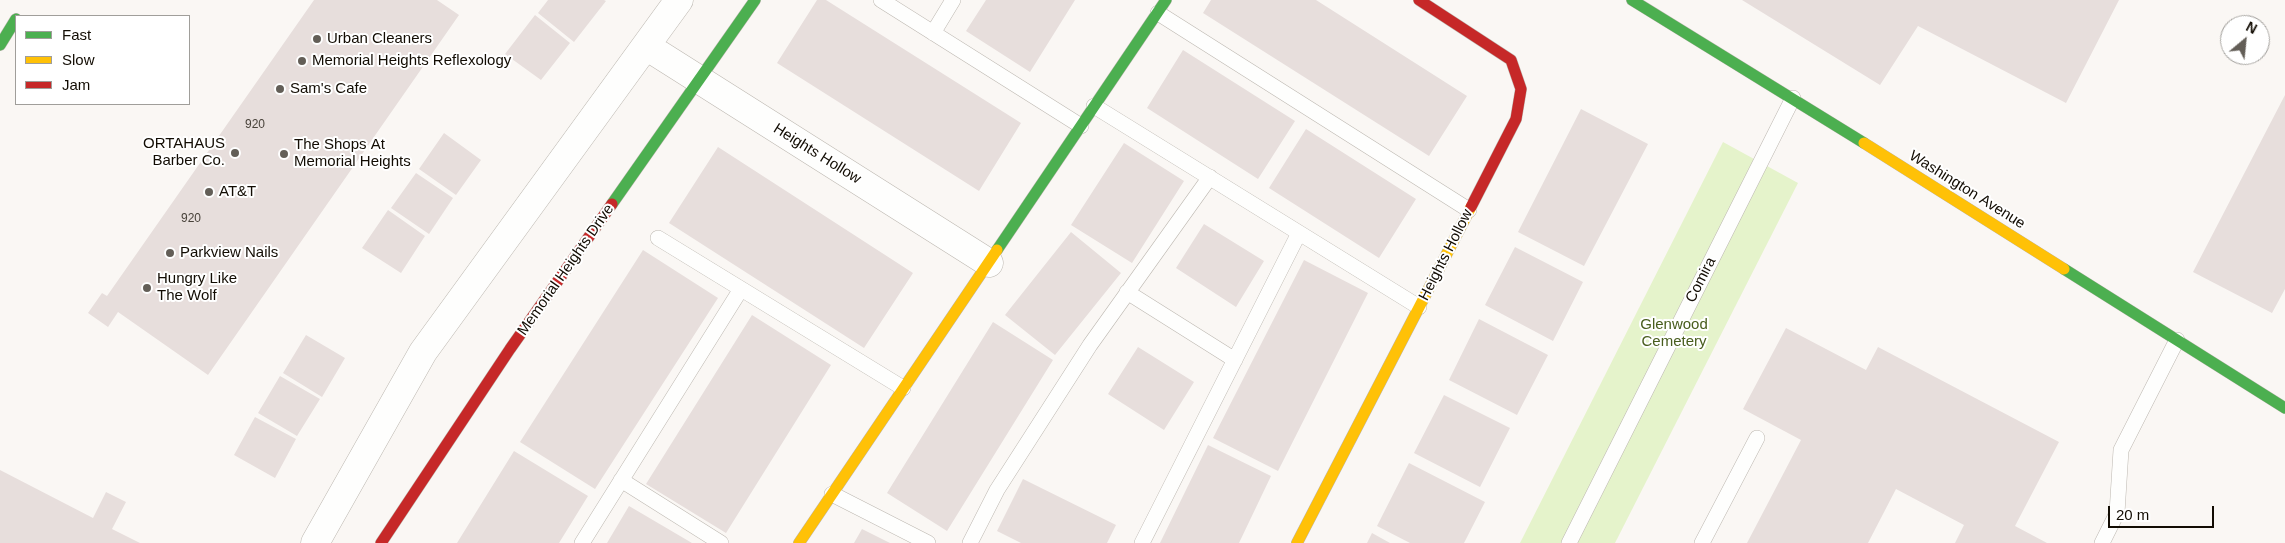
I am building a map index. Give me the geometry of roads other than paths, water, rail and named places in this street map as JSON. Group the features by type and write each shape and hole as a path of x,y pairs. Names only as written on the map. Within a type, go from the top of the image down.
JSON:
{"street":[{"path":"315,543 423,352 679,0"},
{"name":"Memorial Heights Drive","path":"381,543 510,349 700,81 755,0"},
{"name":"Heights Hollow","path":"1297,543 1516,119 1521,89 1511,60 1419,0"},
{"name":"Washington Avenue","path":"1632,0 1793,98 2285,408"},
{"path":"799,543 1162,6"},
{"path":"0,45 15,22"},
{"name":"Heights Hollow","path":"646,46 989,263"}],"lane":[{"path":"881,0 1081,126"},
{"path":"933,33 953,0"},
{"path":"1162,6 1469,210"},
{"name":"Comira","path":"1569,543 1793,98"},
{"path":"1094,106 1419,307"},
{"path":"970,543 997,490 1090,344 1210,177"},
{"path":"1142,543 1299,233"},
{"path":"658,238 904,388"},
{"path":"582,543 741,289"},
{"path":"1127,292 1235,360"},
{"path":"2102,543 2117,513 2121,450 2177,340"},
{"path":"1702,543 1757,438"},
{"path":"621,480 721,543"},
{"path":"832,494 928,543"}],"place":[{"name":"Urban Cleaners","path":"317,39"},
{"name":"Memorial Heights Reflexology","path":"302,61"},
{"name":"Sam's Cafe","path":"280,89"},
{"name":"ORTAHAUS Barber Co.","path":"235,153"},
{"name":"The Shops At Memorial Heights","path":"284,154"},
{"name":"AT&T","path":"209,192"},
{"name":"Parkview Nails","path":"170,253"},
{"name":"Hungry Like The Wolf","path":"147,288"}],"park label":[{"name":"Glenwood Cemetery","path":"1674,334"}]}
